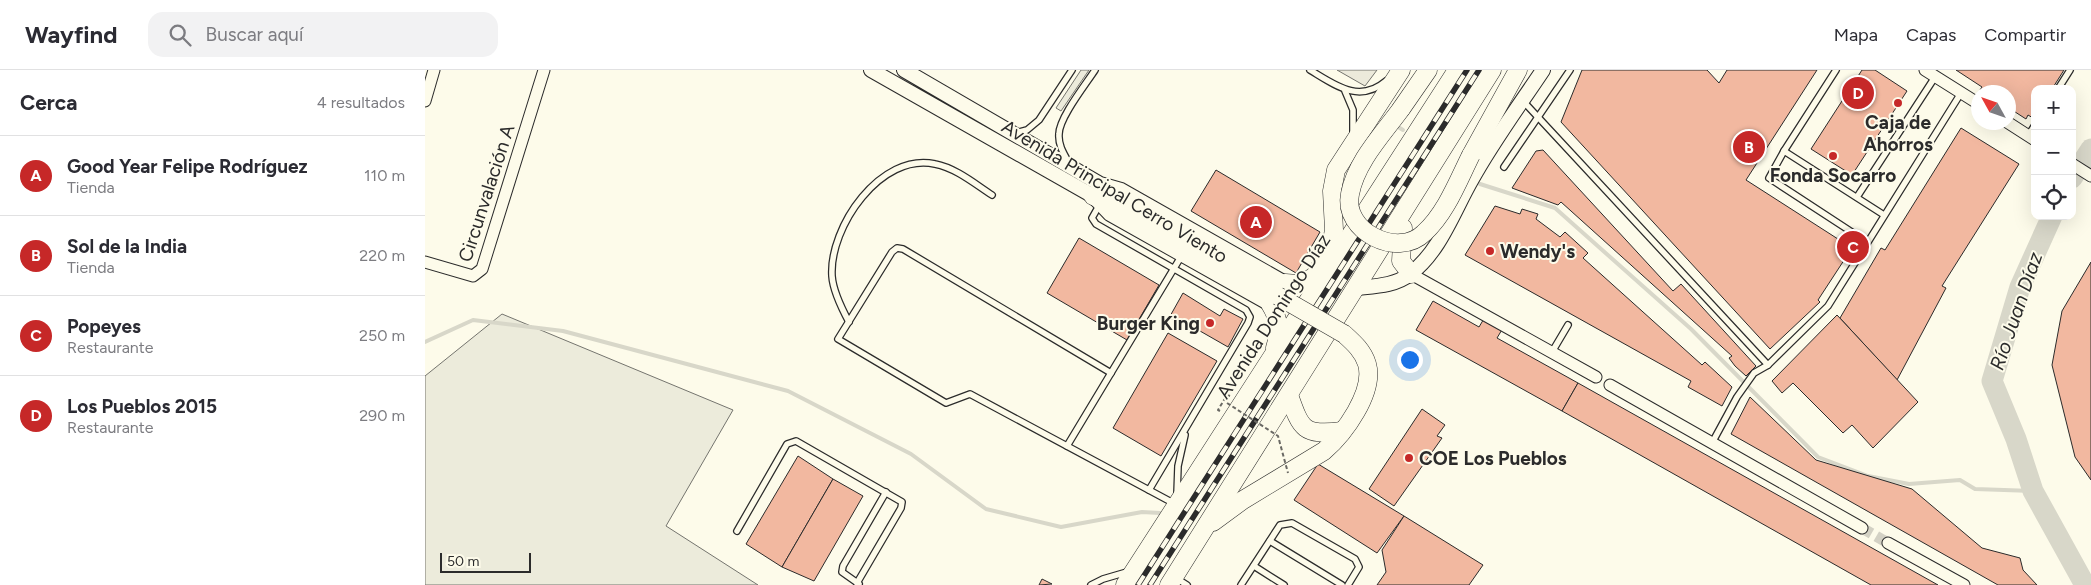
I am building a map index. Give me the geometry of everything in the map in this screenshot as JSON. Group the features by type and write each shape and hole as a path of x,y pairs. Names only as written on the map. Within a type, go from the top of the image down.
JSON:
{"main road":[{"path":"1273,357 1280,333 1330,251 1334,230 1332,190 1336,170 1400,70"},
{"path":"1428,70 1355,173 1349,196 1353,217 1365,232 1383,242 1404,243 1423,234 1441,212 1518,70"},
{"name":"Avenida Domingo Díaz","path":"1125,585 1457,70"},
{"path":"1177,582 1205,528 1416,189 1493,70"},
{"path":"1411,274 1401,262 1401,236 1416,189"},
{"path":"1098,195 1126,208 1278,294 1344,334 1356,345 1368,367 1367,383 1363,398 1353,417 1324,451 1243,500 1205,528"},
{"path":"1278,294 1314,277"},
{"path":"1278,294 1277,316 1280,333"},
{"path":"1289,395 1297,418 1303,426 1313,433 1342,431"}],"street":[{"path":"425,101 434,70"},
{"name":"Circunvalación A","path":"425,262 473,276 482,269 544,70"},
{"name":"Avenida Principal Cerro Viento","path":"871,70 1098,195 1121,190 1278,294"},
{"name":"Avenida Principal Cerro Viento","path":"904,70 1072,167 1098,195 1109,214 1183,254 1278,294"},
{"path":"1356,288 1398,282 1411,274 1434,248 1473,177 1543,70"},
{"path":"1925,70 1971,99"},
{"path":"2016,128 2031,138"},
{"path":"2076,167 2091,176"},
{"path":"1411,274 1596,377"},
{"path":"1610,385 1862,528"},
{"path":"1888,543 1964,585"}],"lane":[{"path":"1013,134 1027,130 1039,120 1072,70"},
{"path":"1072,167 1061,148 1058,132 1095,70"},
{"path":"1311,70 1345,91 1364,92 1380,86 1400,70"},
{"path":"1504,167 1570,70"},
{"path":"1836,70 1783,151 1769,178 1867,242"},
{"path":"2061,85 2070,70"},
{"path":"1857,197 1935,76"},
{"path":"1345,91 1353,110 1355,126 1350,146"},
{"path":"1712,444 1737,397 1754,373 1768,365 1827,306 1961,93"},
{"path":"1522,100 1768,365"},
{"path":"1783,151 1884,215"},
{"path":"849,322 842,310 832,276 836,247 846,220 865,194 887,175 909,163 935,164 955,172 992,195"},
{"path":"1098,195 1092,218 1093,222 1246,310 1249,317 1248,323 1149,490"},
{"path":"1111,373 903,249 897,248 892,252 838,339 946,403 970,394 1177,505 1178,466 1187,428"},
{"path":"1067,446 1183,254"},
{"path":"1553,352 1568,324"},
{"path":"737,531 787,444 796,441 886,492 902,502 901,508 858,584 842,572 843,566 886,492"},
{"path":"1241,585 1280,525 1292,523 1355,559 1359,567 1348,585"},
{"path":"1270,541 1343,585"},
{"path":"1254,566 1284,585"},
{"path":"1091,585 1103,579 1134,570"}],"path":[{"path":"1227,402 1279,436 1288,473"}],"shaded area":[{"path":"1081,70 1089,70 1061,111 1056,108"},
{"path":"1337,70 1377,70 1365,86"},
{"path":"502,314 733,410 666,526 758,585 425,585 425,376"}],"building":[{"path":"1582,70 1707,70 1719,83 1727,70 1817,70 1746,180 1852,248 1818,300 1820,302 1770,349 1561,122"},
{"path":"1862,70 1875,70 1907,91 1852,175 1811,149"},
{"path":"1956,70 2064,70 2055,85 2031,85 2031,117 2028,115 2026,119 2016,113 2016,85 1979,85"},
{"path":"1961,128 2019,164 1942,286 1946,288 1897,380 1840,318 1881,248 1885,250"},
{"path":"1543,150 1673,291 1681,284 1756,366 1746,376 1729,358 1732,356 1561,202 1558,205 1512,188 1536,151"},
{"path":"1216,170 1320,232 1296,273 1191,211"},
{"path":"1495,206 1520,214 1522,209 1538,214 1536,219 1560,237 1565,232 1588,253 1583,258 1702,365 1705,362 1732,387 1722,406 1688,387 1691,381 1465,255"},
{"path":"1079,238 1159,285 1127,340 1047,293"},
{"path":"2091,262 2091,480 2075,457 2052,365 2062,311"},
{"name":"Burger King","path":"1183,293 1220,316 1224,309 1243,319 1228,347 1193,327 1191,330 1169,318"},
{"path":"1433,301 1479,327 1485,317 1503,328 1497,338 1578,383 1562,411 1416,330"},
{"path":"1837,315 1918,402 1873,448 1852,425 1843,433 1793,383 1782,393 1772,381"},
{"path":"1168,333 1217,361 1161,456 1113,428"},
{"path":"1578,383 1938,585 1871,585 1562,411"},
{"path":"1750,397 1816,460 1912,489 1982,548 2020,558 2023,570 2037,585 1998,585 1731,434"},
{"name":"COE Los Pueblos","path":"1422,409 1445,425 1437,436 1442,438 1394,506 1369,489"},
{"path":"798,456 833,479 782,567 746,544"},
{"path":"1318,464 1404,516 1377,553 1294,500"},
{"path":"833,479 863,496 814,581 782,567"},
{"path":"1404,516 1483,565 1469,585 1377,585 1386,572 1382,550"},
{"path":"1042,579 1052,584 1039,585"}],"waterway":[{"path":"1395,125 1403,130"},
{"path":"2074,175 2091,149"},
{"path":"1480,184 1555,208 1691,329 1818,457 1868,476 1909,484 1960,480 1975,489 2033,491"},
{"name":"Río Juan Díaz","path":"2050,220 2020,287 1992,381 2016,439 2033,491 2085,585"},
{"path":"425,342 473,320 563,331 788,391 911,454 986,509 1061,527 1142,512 1160,513"}],"tunnel":[{"path":"1862,528 1888,543"}],"railway":[{"path":"1138,585 1467,70"},
{"path":"1150,585 1479,70"}],"place":[{"name":"Los Pueblos 2015","path":"1858,93"},
{"name":"Caja de Ahorros","path":"1898,103"},
{"name":"Sol de la India","path":"1749,147"},
{"name":"Fonda Socarro","path":"1833,156"},
{"name":"Good Year Felipe Rodríguez","path":"1256,222"},
{"name":"Popeyes","path":"1853,247"},
{"name":"Wendy's","path":"1490,251"},
{"name":"Burger King","path":"1210,323"},
{"name":"COE Los Pueblos","path":"1409,458"}]}
